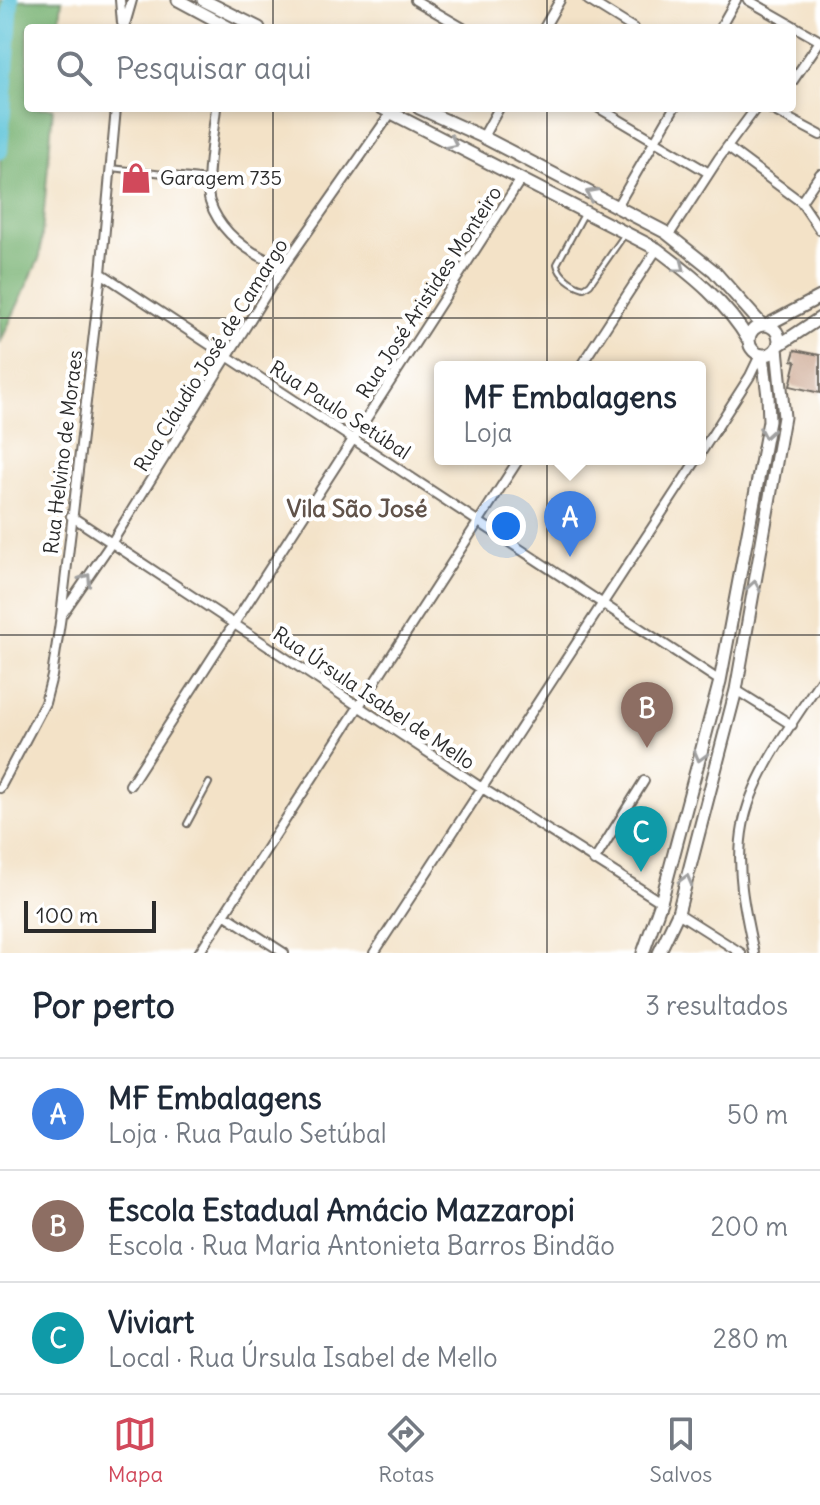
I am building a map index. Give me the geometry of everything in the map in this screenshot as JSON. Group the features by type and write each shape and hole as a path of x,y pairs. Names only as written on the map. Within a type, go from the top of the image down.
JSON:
{"main road":[{"path":"178,0 220,24"},
{"path":"203,0 251,24"},
{"path":"226,24 229,13"},
{"path":"393,112 657,249 688,272 736,319 751,348 761,356 769,421 720,681 661,902 643,953"},
{"path":"428,112 483,137 669,235 714,271 764,325 776,330 784,417 736,690 678,913 659,953"},
{"path":"749,341 751,332 820,297"},
{"path":"761,356 772,353 820,318"},
{"path":"732,618 748,621"},
{"path":"679,835 697,839"}],"street":[{"path":"120,0 123,24"},
{"path":"124,24 132,0"},
{"path":"415,0 456,24"},
{"path":"546,24 560,0"},
{"path":"588,0 627,24"},
{"path":"722,24 736,0"},
{"path":"748,0 790,24"},
{"path":"796,27 820,41 796,76"},
{"name":"Rua Helvino de Moraes","path":"0,788 45,703 61,616 101,273 116,112"},
{"path":"216,112 209,200 219,221 239,243 283,267"},
{"name":"Rua Cláudio José de Camargo","path":"61,616 112,542 283,267 388,112"},
{"path":"483,137 497,112"},
{"path":"606,112 709,173"},
{"path":"616,208 672,112"},
{"path":"669,235 753,112"},
{"path":"779,112 820,135"},
{"path":"727,147 801,202 820,230"},
{"path":"801,202 820,174"},
{"name":"Rua José Aristides Monteiro","path":"130,785 521,179"},
{"path":"584,361 657,249"},
{"name":"Rua Paulo Setúbal","path":"101,273 720,681"},
{"path":"706,445 761,356"},
{"path":"750,376 766,378"},
{"path":"199,953 515,465"},
{"path":"374,953 693,465"},
{"name":"Rua Úrsula Isabel de Mello","path":"71,516 482,788 661,902"},
{"path":"754,953 742,887 743,824 765,766 820,681"},
{"path":"736,690 792,725"},
{"path":"594,861 644,781"},
{"path":"678,913 741,953"},
{"path":"224,914 284,953"}],"lane":[{"path":"111,168 210,179"},
{"path":"586,212 557,264 560,273 577,287 584,288 590,284 626,233"},
{"path":"187,824 209,783"}],"green space":[{"path":"0,0 62,0 59,24 24,24 24,112 53,112 40,257 0,343"}],"building":[{"path":"795,350 820,355 820,393 790,386 796,362 792,360"}],"waterway":[{"path":"0,151 11,0"}],"place":[{"name":"Garagem 735","path":"136,178"},
{"name":"MF Embalagens","path":"570,557"},
{"name":"Escola Estadual Amácio Mazzaropi","path":"647,748"},
{"name":"Viviart","path":"641,872"}],"district":[{"name":"Vila São José","path":"357,509"}]}
